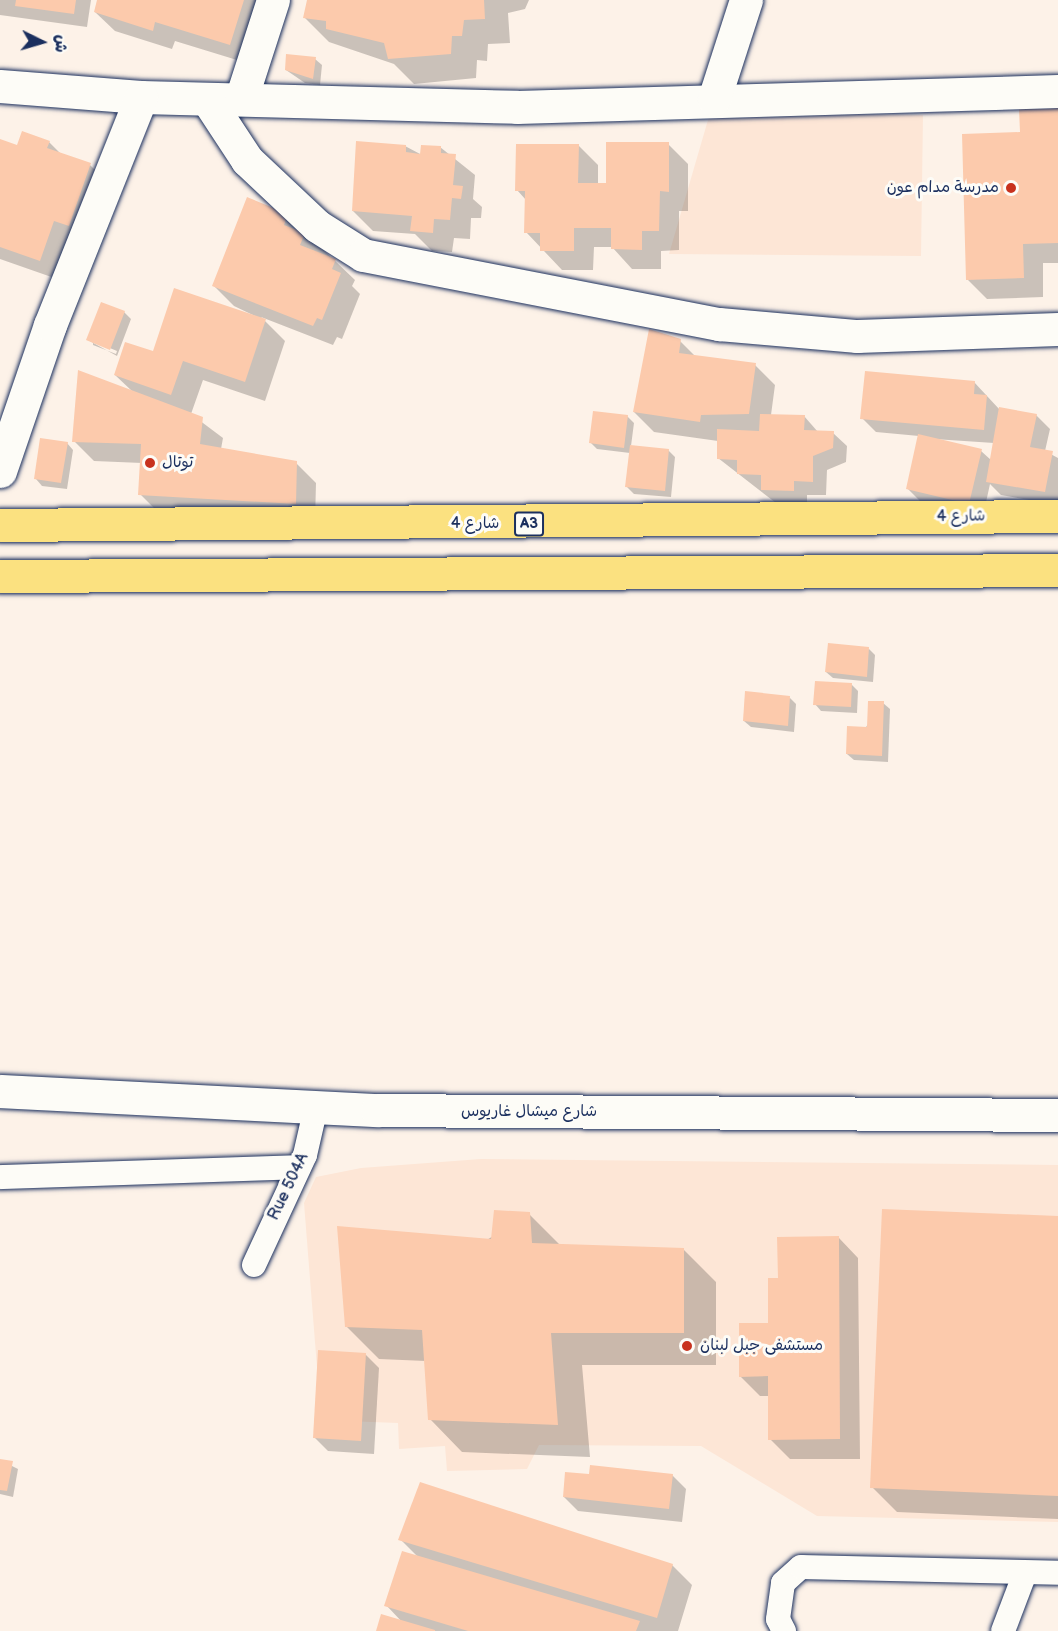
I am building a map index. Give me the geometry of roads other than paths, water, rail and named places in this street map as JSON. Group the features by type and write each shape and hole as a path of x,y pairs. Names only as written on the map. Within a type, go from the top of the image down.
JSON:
{"highway":[{"name":"شارع 4","path":"0,525 1058,516"},
{"path":"0,576 1058,570"}],"street":[{"path":"241,99 273,0"},
{"path":"714,99 746,0"},
{"path":"0,86 141,97 517,107 714,99 1058,91"},
{"path":"0,471 50,325 141,97"},
{"path":"207,99 247,160 330,237 363,255 719,324 857,336 1058,328"},
{"name":"شارع ميشال غاريوس","path":"0,1091 316,1107 1058,1115"}],"lane":[{"name":"Rue 504A","path":"254,1265 299,1167 316,1107"},
{"path":"0,1177 299,1167"},
{"path":"784,1631 778,1619 783,1583 801,1567 1058,1573"},
{"path":"1003,1631 1025,1572"}],"place":[{"name":"مدرسة مدام عون","path":"1011,188"},
{"name":"توتال","path":"150,463"},
{"name":"مستشفى جبل لبنان","path":"687,1346"}]}
